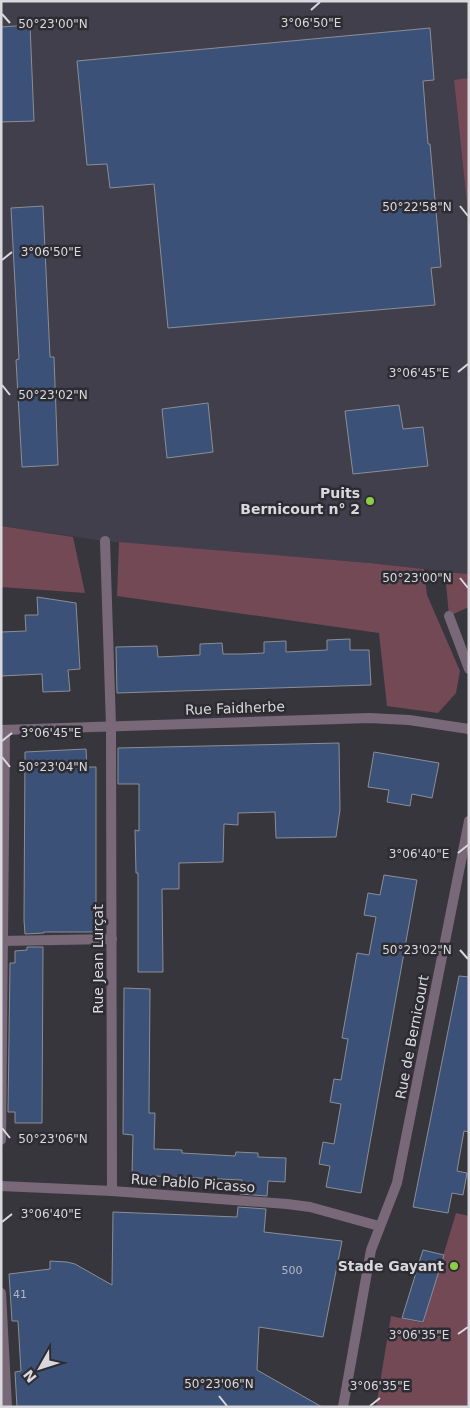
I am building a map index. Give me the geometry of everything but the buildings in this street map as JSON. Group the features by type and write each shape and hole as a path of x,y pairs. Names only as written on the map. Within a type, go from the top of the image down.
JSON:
{"street":[{"name":"Rue Jean Lurçat","path":"105,541 111,726 112,1191"},
{"path":"449,616 469,669"},
{"name":"Rue Faidherbe","path":"3,730 369,718 433,723 469,729"},
{"path":"1,1140 3,730"},
{"name":"Rue de Bernicourt","path":"343,1407 371,1250 397,1183 469,822"},
{"path":"2,941 112,939"},
{"name":"Rue Pablo Picasso","path":"1,1186 112,1191 310,1207 380,1226"},
{"path":"1,1293 7,1407"}],"shaded area":[{"path":"1,1 469,1 469,78 454,81 469,223 469,574 369,563 105,541 1,526"},
{"path":"469,78 469,223 454,80"},
{"path":"1,526 73,537 85,593 1,587"},
{"path":"119,542 424,569 427,595 460,671 456,693 438,713 387,706 379,633 117,596"},
{"path":"445,572 469,574 469,607 449,616"},
{"name":"Stade Gayant","path":"456,1213 469,1216 469,1407 376,1407 391,1316 423,1323"}],"place":[{"name":"Puits Bernicourt n° 2","path":"370,501"},
{"name":"Stade Gayant","path":"454,1266"}]}
